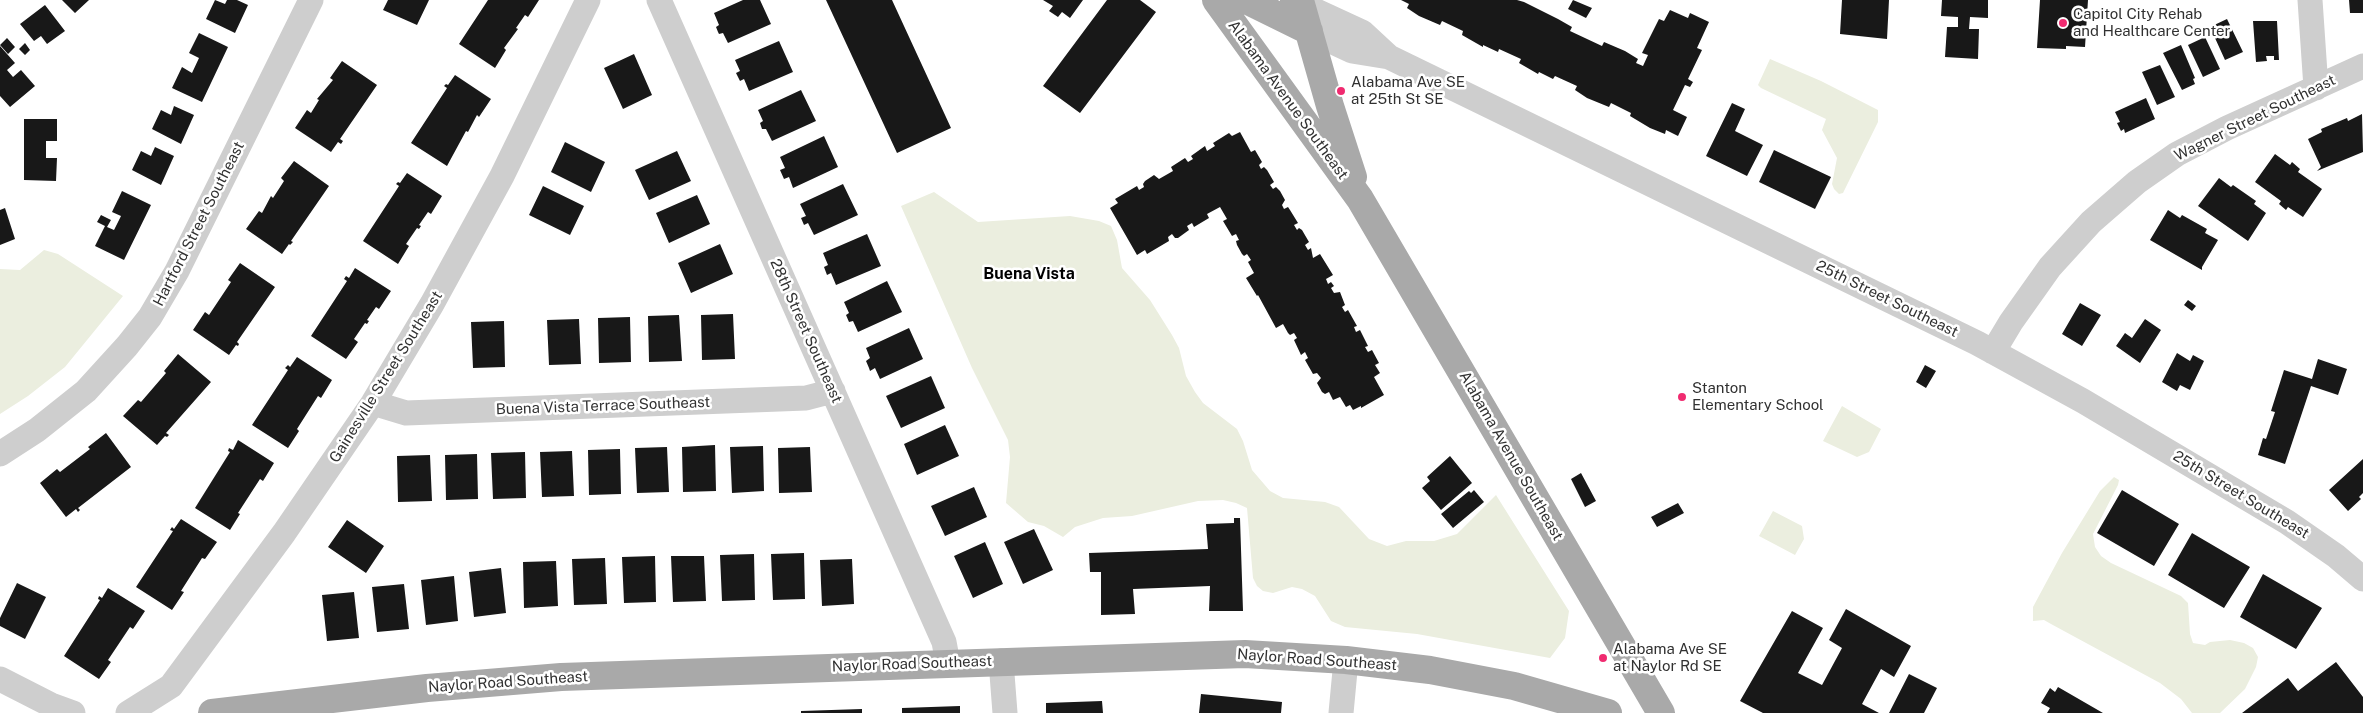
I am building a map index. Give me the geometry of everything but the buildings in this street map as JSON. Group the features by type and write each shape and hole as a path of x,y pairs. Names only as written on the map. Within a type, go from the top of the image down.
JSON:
{"main road":[{"name":"Alabama Avenue Southeast","path":"1216,0 1360,200 1661,713"},
{"name":"Alabama Avenue Southeast","path":"1246,0 1309,31"},
{"name":"Alabama Avenue Southeast","path":"1298,2 1309,31 1330,106 1360,200"},
{"name":"Naylor Road Southeast","path":"212,713 427,688 561,677 1245,654 1346,660 1430,670 1488,680 1608,713"}],"street":[{"name":"Hartford Street Southeast","path":"0,454 38,430 81,396 127,346 150,317 178,271 311,0"},
{"name":"Gainesville Street Southeast","path":"128,713 170,686 290,525 373,403 432,304 502,176 588,0"},
{"name":"28th Street Southeast","path":"659,0 944,642 948,663"},
{"path":"2310,0 2316,88"},
{"name":"25th Street Southeast","path":"1298,2 1362,32 1389,57 1993,352 2083,401 2287,522 2336,556 2363,579"},
{"name":"25th Street Southeast","path":"1309,31 1352,51 1389,57"},
{"name":"Wagner Street Southeast","path":"1993,352 2010,322 2050,267 2082,231 2121,194 2153,169 2253,116 2363,66"},
{"name":"Buena Vista Terrace Southeast","path":"373,403 397,412 416,412 806,398 833,391"},
{"path":"1341,713 1346,660"},
{"path":"1001,661 1005,713"},
{"path":"0,679 51,705 73,713"}],"shaded area":[{"path":"1770,59 1821,81 1878,110 1878,122 1843,193 1839,194 1832,184 1837,158 1822,130 1826,119 1758,85"},
{"path":"934,192 978,222 1070,216 1099,221 1111,226 1117,240 1122,268 1150,300 1172,335 1179,348 1186,376 1195,392 1203,403 1237,429 1243,441 1252,470 1270,491 1283,498 1325,502 1339,507 1369,539 1387,546 1406,541 1434,541 1457,534 1496,495 1569,611 1565,638 1550,658 1417,634 1345,627 1331,621 1315,596 1302,589 1292,587 1273,593 1263,591 1257,586 1253,578 1247,508 1223,500 1198,501 1132,516 1103,518 1075,527 1063,537 1044,526 1028,522 1006,503 1010,457 1008,440 972,368 901,206"},
{"path":"44,250 58,254 123,296 65,367 28,396 0,414 0,269 20,270"},
{"path":"1842,406 1881,429 1869,452 1857,457 1823,441"},
{"path":"2114,477 2119,480 2118,485 2093,534 2095,547 2101,556 2111,563 2181,596 2188,603 2190,634 2193,643 2205,645 2210,642 2230,640 2244,643 2253,648 2258,657 2256,667 2245,689 2220,713 2192,713 2181,699 2160,683 2044,620 2033,621 2033,607 2062,553 2100,491"},
{"path":"1773,511 1802,526 1804,539 1795,555 1759,536"}],"place":[{"name":"Capitol City Rehab and Healthcare Center","path":"2063,23"},
{"name":"Alabama Ave SE at 25th St SE","path":"1341,91"},
{"name":"Stanton Elementary School","path":"1682,397"},
{"name":"Alabama Ave SE at Naylor Rd SE","path":"1603,658"}],"district":[{"name":"Buena Vista","path":"1029,274"}]}
